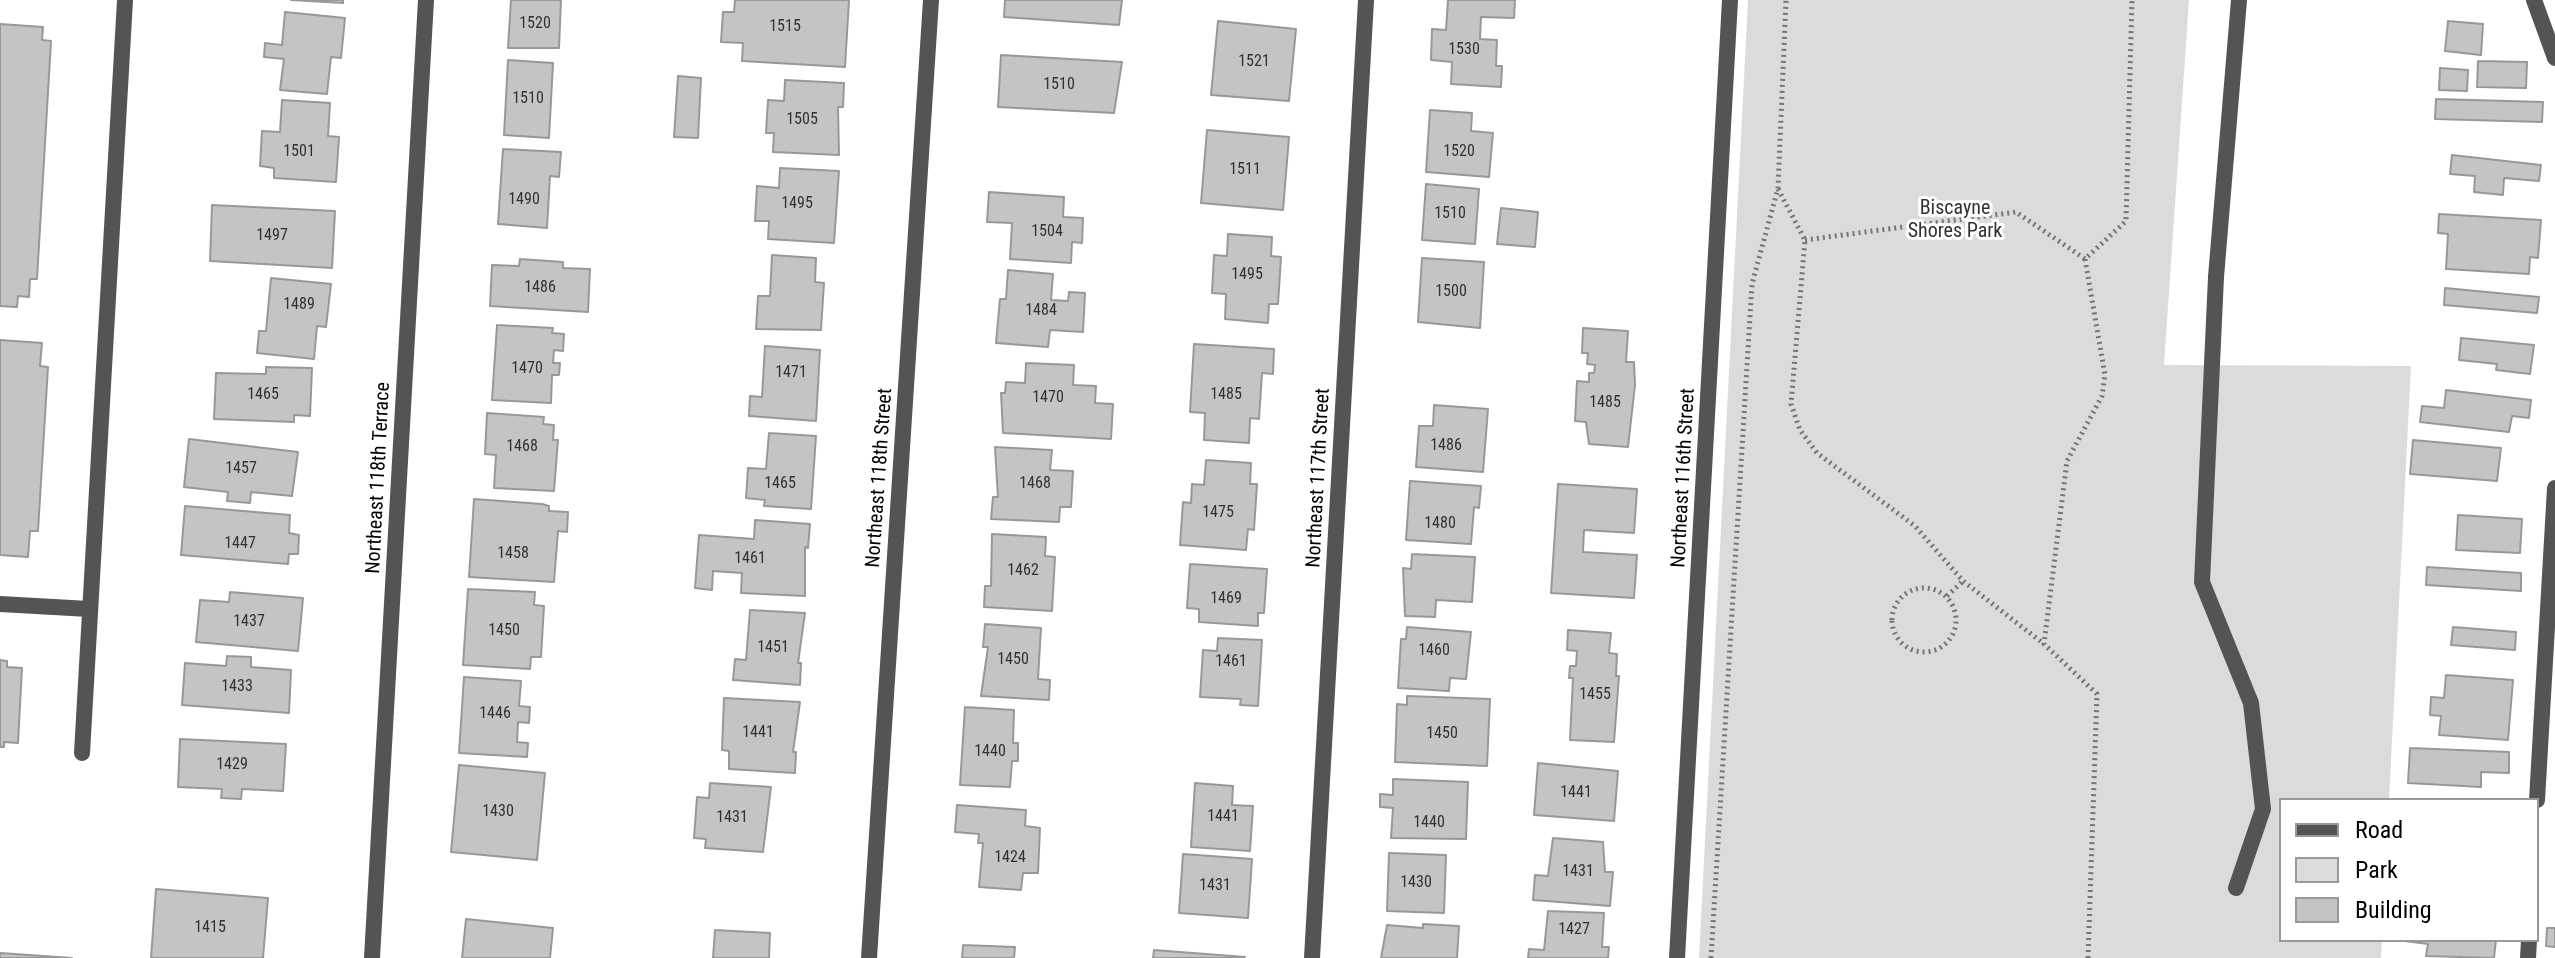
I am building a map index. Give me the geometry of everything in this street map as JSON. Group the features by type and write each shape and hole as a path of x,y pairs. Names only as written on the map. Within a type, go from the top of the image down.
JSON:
{"street":[{"path":"82,753 125,0"},
{"name":"Northeast 118th Terrace","path":"372,958 426,0"},
{"name":"Northeast 118th Street","path":"869,958 931,0"},
{"name":"Northeast 117th Street","path":"1312,958 1366,0"},
{"name":"Northeast 116th Street","path":"1677,958 1730,0"},
{"path":"2236,888 2263,809 2251,703 2202,582 2216,277 2239,0"},
{"path":"2534,0 2555,58"},
{"path":"2537,798 2555,488"},
{"path":"0,604 89,609"}],"path":[{"path":"1711,958 1752,284 1778,188 1786,0"},
{"path":"2085,259 2126,221 2132,0"},
{"path":"1778,188 1805,240 1791,404 1800,430 1817,453 1915,526 1963,581 2044,644 2097,694 2088,958"},
{"path":"1805,240 2016,212 2085,259 2105,375 2102,396 2067,461 2044,644"},
{"path":"1947,596 1963,581"},
{"path":"1928,587 1947,596 1957,614 1954,634 1940,649 1920,653 1901,644 1892,626 1893,616 1895,606 1909,591 1928,587"}],"green space":[{"name":"Biscayne Shores Park","path":"1748,0 2189,0 2164,365 2411,366 2389,798 2279,798 2279,942 2382,942 2381,958 1699,958"}],"building":[{"path":"291,0 343,0 343,3"},
{"path":"511,0 561,0 559,48 508,48"},
{"path":"735,0 849,0 845,67 742,61 743,43 721,42 723,12 734,12"},
{"path":"1005,0 1122,0 1119,25 1004,17"},
{"path":"1448,0 1515,0 1514,18 1481,17 1480,39 1497,40 1496,66 1502,66 1501,87 1451,84 1452,62 1431,60 1432,29 1446,30"},
{"path":"285,12 345,18 341,58 331,57 327,94 280,90 284,59 264,57 265,43 282,45"},
{"path":"1218,21 1296,29 1289,101 1211,95"},
{"path":"2448,21 2483,24 2481,55 2445,51"},
{"path":"0,24 43,27 42,40 51,41 37,279 30,279 29,297 18,296 17,307 0,306"},
{"path":"1001,55 1122,62 1114,113 998,107"},
{"path":"508,60 553,63 549,138 504,135"},
{"path":"2478,61 2527,62 2526,88 2477,87"},
{"path":"2440,68 2468,70 2467,91 2439,90"},
{"path":"678,76 701,78 698,138 674,137"},
{"path":"785,80 844,83 843,107 838,107 839,155 773,152 774,133 766,133 768,100 784,101"},
{"path":"2436,99 2543,102 2542,122 2435,119"},
{"path":"282,100 330,103 328,136 339,137 336,182 274,178 274,168 260,166 262,131 280,132"},
{"path":"1430,110 1472,113 1471,131 1493,133 1489,177 1426,172"},
{"path":"1207,130 1289,137 1283,210 1201,203"},
{"path":"503,149 561,152 559,177 550,176 547,228 498,224"},
{"path":"2452,155 2541,165 2539,181 2504,178 2503,195 2474,192 2475,176 2450,174"},
{"path":"780,168 839,171 834,243 768,239 769,221 755,221 757,186 779,188"},
{"path":"1426,184 1479,189 1475,244 1422,240"},
{"path":"989,192 1064,197 1063,217 1083,218 1082,243 1072,242 1071,263 1010,259 1012,223 987,222"},
{"path":"212,205 335,211 332,268 210,261"},
{"path":"1501,208 1538,212 1535,247 1497,244"},
{"path":"2439,214 2541,220 2538,258 2530,257 2529,274 2446,269 2448,234 2438,233"},
{"path":"1228,234 1272,237 1271,256 1281,257 1278,304 1269,304 1268,323 1225,319 1226,294 1212,293 1214,255 1227,256"},
{"path":"772,255 816,258 815,282 824,283 821,330 756,329 758,296 770,296"},
{"path":"1422,258 1484,262 1480,328 1418,322"},
{"path":"520,259 563,262 563,268 590,269 588,312 490,306 492,265 519,266"},
{"path":"1008,270 1053,274 1051,300 1068,301 1069,292 1085,293 1083,332 1050,330 1048,347 996,343 1000,299 1006,299"},
{"path":"271,278 331,284 326,327 317,326 314,359 257,353 259,331 266,331"},
{"path":"2445,288 2539,297 2537,313 2444,305"},
{"path":"497,325 553,328 552,333 564,334 563,351 554,350 553,363 560,363 559,375 552,375 551,403 492,400"},
{"path":"1583,328 1628,331 1626,362 1634,362 1635,385 1628,447 1589,444 1586,422 1575,421 1577,381 1589,382 1589,373 1594,373 1595,365 1587,364 1588,353 1582,353"},
{"path":"2461,338 2534,345 2530,374 2496,370 2497,364 2459,360"},
{"path":"0,340 42,343 40,366 48,367 38,531 30,531 28,557 0,555"},
{"path":"1194,344 1274,349 1273,374 1262,373 1259,419 1250,418 1249,443 1204,440 1205,413 1190,412"},
{"path":"765,346 820,350 816,421 749,416 750,396 762,397"},
{"path":"1026,363 1074,365 1073,385 1096,386 1095,403 1113,404 1111,439 1003,433 1001,393 1005,393 1006,382 1025,383"},
{"path":"266,367 312,368 310,416 294,415 294,422 214,419 216,373 266,374"},
{"path":"2446,390 2531,400 2529,418 2512,416 2509,432 2420,422 2422,406 2444,408"},
{"path":"1434,405 1488,409 1483,472 1416,467 1419,426 1433,426"},
{"path":"487,413 544,417 543,424 554,425 553,440 558,440 554,491 494,488 496,455 485,454"},
{"path":"769,433 816,436 811,509 764,506 765,500 746,498 748,468 766,469"},
{"path":"189,439 298,452 292,496 251,492 250,503 227,501 228,492 184,487"},
{"path":"2413,440 2501,448 2497,481 2410,474"},
{"path":"995,447 1052,450 1050,470 1073,471 1071,507 1060,507 1059,522 991,519 993,497 998,497"},
{"path":"1206,460 1251,463 1250,484 1257,484 1254,530 1248,529 1246,550 1180,545 1183,502 1191,503 1192,484 1204,485"},
{"path":"1410,481 1481,486 1479,508 1474,507 1471,544 1406,540"},
{"path":"1558,484 1637,489 1634,533 1584,530 1583,552 1637,555 1634,598 1551,593"},
{"path":"474,499 542,504 549,506 549,511 568,512 567,532 558,531 554,582 469,577"},
{"path":"185,506 290,515 289,533 299,535 298,554 289,554 288,564 181,555"},
{"path":"2458,515 2522,519 2520,553 2456,550"},
{"path":"755,520 810,524 808,548 805,547 805,596 741,593 742,573 713,571 712,590 695,588 699,535 754,539"},
{"path":"992,534 1046,537 1045,556 1055,557 1052,611 984,607 985,586 991,586"},
{"path":"1412,554 1475,557 1472,602 1436,600 1435,617 1405,616 1403,568 1411,569"},
{"path":"1190,564 1267,569 1264,613 1258,613 1258,626 1199,622 1199,609 1187,608"},
{"path":"2427,567 2521,573 2521,591 2426,585"},
{"path":"468,589 535,592 534,605 544,606 541,657 531,657 530,669 463,665"},
{"path":"230,592 303,598 298,651 196,642 200,600 229,602"},
{"path":"750,610 805,613 798,663 801,663 800,685 733,680 735,659 746,660"},
{"path":"985,624 1041,628 1038,679 1050,680 1049,700 981,696 988,647 983,647"},
{"path":"1407,627 1471,632 1466,679 1450,678 1449,691 1398,688 1401,639 1406,639"},
{"path":"2453,627 2516,632 2515,650 2451,645"},
{"path":"1568,630 1611,633 1609,653 1617,654 1616,676 1619,676 1614,742 1570,740 1573,678 1569,678 1570,666 1576,666 1577,651 1567,650"},
{"path":"1218,638 1262,640 1258,706 1240,705 1241,699 1200,697 1203,650 1217,651"},
{"path":"227,656 251,657 251,667 291,670 289,713 182,705 185,663 226,666"},
{"path":"0,660 7,661 7,667 22,668 18,743 4,742 4,747 0,747"},
{"path":"2446,675 2513,680 2508,740 2439,735 2441,716 2430,715 2431,697 2444,698"},
{"path":"464,677 521,681 519,706 530,707 529,723 518,722 517,742 528,743 527,757 459,753"},
{"path":"1407,696 1490,699 1487,766 1395,762 1397,704 1407,705"},
{"path":"724,698 800,702 793,752 796,752 795,773 729,769 729,751 722,750"},
{"path":"965,707 1014,710 1013,743 1018,743 1018,761 1012,761 1010,787 960,785"},
{"path":"180,739 286,744 283,791 242,789 241,799 221,798 222,789 178,787"},
{"path":"2410,748 2509,752 2509,773 2481,772 2481,787 2408,783"},
{"path":"1538,763 1618,771 1614,821 1534,815"},
{"path":"459,765 545,773 537,860 451,852"},
{"path":"1393,779 1468,782 1466,839 1391,838 1393,808 1380,807 1380,794 1393,795"},
{"path":"710,783 771,787 763,852 705,848 706,839 694,838 697,797 709,798"},
{"path":"1195,783 1233,786 1232,805 1253,806 1250,851 1191,847"},
{"path":"957,805 1026,810 1025,826 1040,828 1038,873 1023,873 1021,890 979,887 983,843 978,843 979,834 955,832"},
{"path":"1553,838 1603,842 1605,872 1613,872 1610,906 1533,900 1535,875 1548,876"},
{"path":"1389,853 1446,855 1444,913 1387,911"},
{"path":"1183,854 1252,859 1248,918 1179,913"},
{"path":"156,889 268,898 263,958 151,958"},
{"path":"1548,911 1604,913 1602,947 1609,947 1608,958 1528,958 1529,949 1544,950"},
{"path":"466,919 553,928 550,958 462,958"},
{"path":"1423,924 1459,926 1457,958 1381,958 1387,925 1423,928"},
{"path":"2547,928 2555,928 2555,947 2546,946"},
{"path":"715,930 770,933 769,958 713,958"},
{"path":"2412,942 2496,942 2494,958 2426,956 2428,944"},
{"path":"963,945 1015,947 1014,958 962,958"},
{"path":"1154,950 1245,957 1153,958"},
{"path":"0,953 72,958 0,958"}]}
